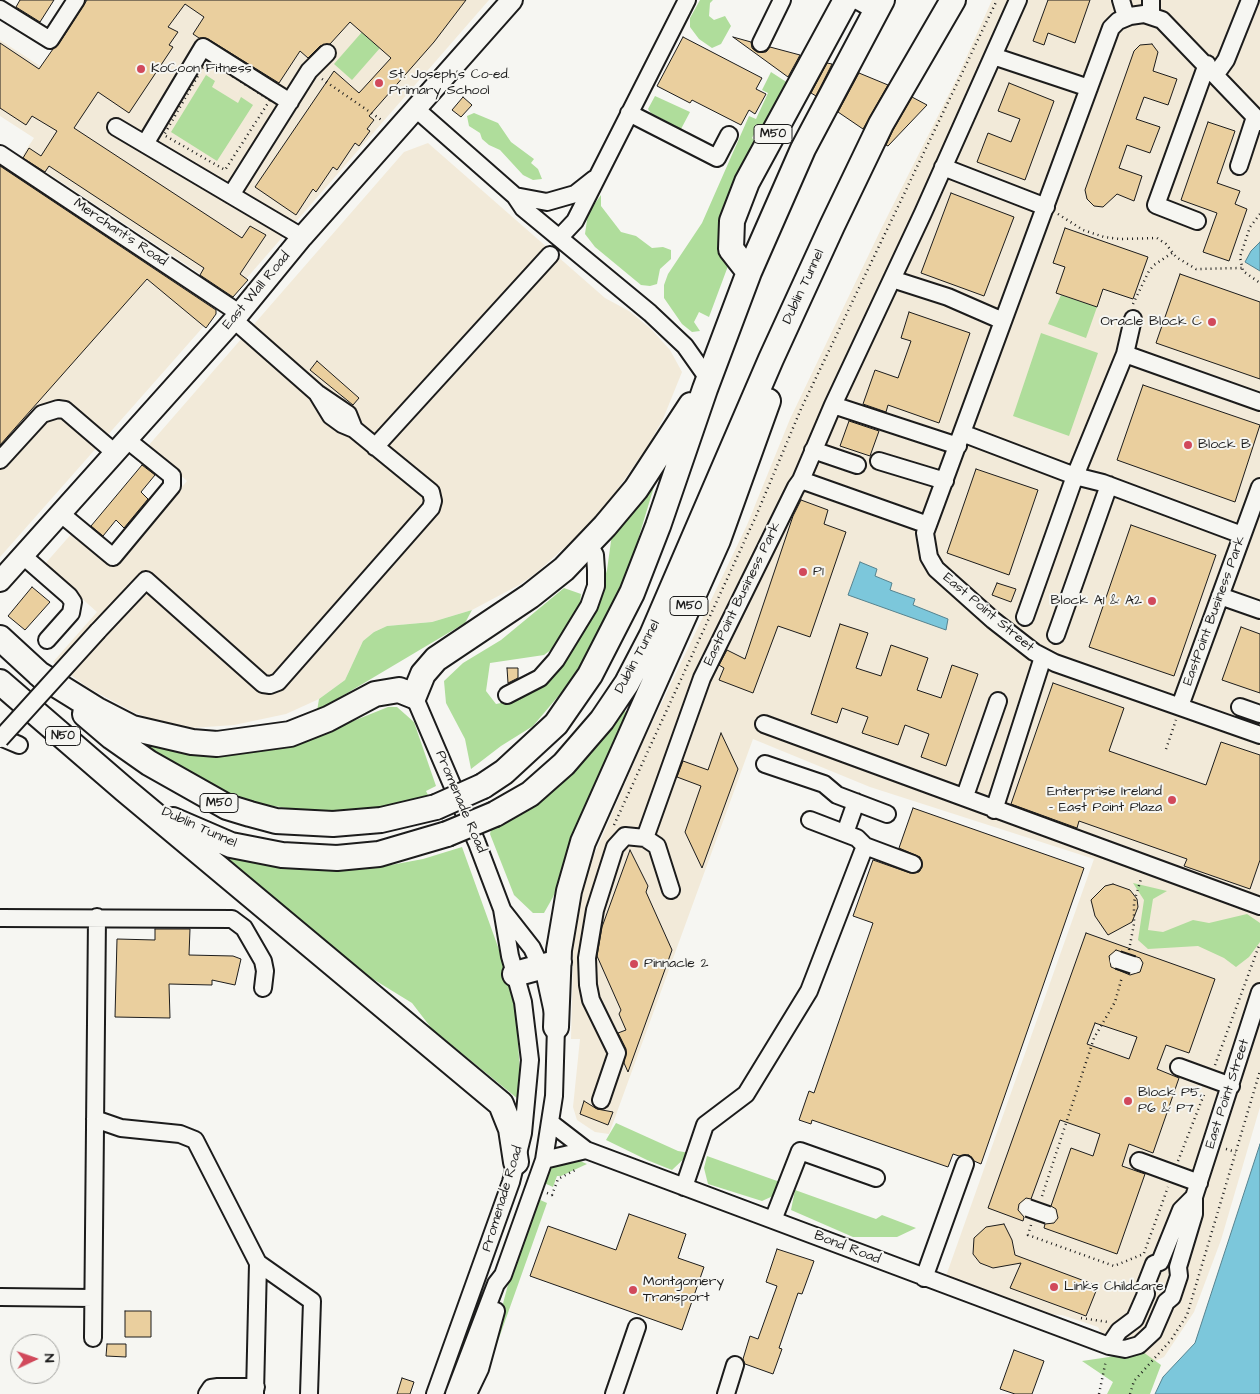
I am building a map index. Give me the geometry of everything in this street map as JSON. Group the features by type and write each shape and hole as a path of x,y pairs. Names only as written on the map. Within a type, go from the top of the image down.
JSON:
{"highway":[{"name":"M50","path":"749,272 731,249 732,221 746,182 846,0"},
{"name":"Dublin Tunnel","path":"125,790 176,821 232,846 282,855 337,858 379,854 448,834 495,814 530,794 564,764 602,720 626,684 652,635 767,368 881,124 953,0"},
{"name":"M50","path":"39,674 112,737 148,763 227,807 276,821 333,824 381,820 436,807 483,786 504,772 556,724 590,675 632,593 749,272 803,149 871,4"},
{"name":"M50","path":"556,1026 550,964 568,891 583,842 718,540 823,248"},
{"name":"M50","path":"414,696 423,674 436,659 530,596 564,569 636,489 686,411 707,385"},
{"path":"0,638 39,674 98,710 132,728 192,742 217,744 290,734 328,718 375,694 399,690 414,696"},
{"name":"N50","path":"0,682 125,790"},
{"path":"125,790 501,1104 511,1129 516,1162"},
{"path":"515,974 550,964"}],"main road":[{"name":"East Wall Road","path":"0,581 236,317 302,237 512,0"}],"street":[{"path":"0,9 50,40 76,0"},
{"path":"560,237 575,221 687,0"},
{"path":"761,43 782,0"},
{"name":"EastPoint Business Park","path":"645,838 702,678 801,480 833,405 1018,0"},
{"path":"1121,0 1126,17 1151,8 1258,119 1239,166"},
{"path":"1197,221 1156,205 1211,69 1226,60 1250,0"},
{"name":"East Point Street","path":"1126,17 1111,28 928,525 925,534 926,543 929,557 936,569 993,620 1043,657 1055,663 1260,735"},
{"path":"145,144 203,47 290,102"},
{"path":"231,195 309,71 327,53"},
{"path":"993,56 1089,88"},
{"path":"416,109 515,196 523,208 560,237 595,270 650,313 685,346 707,385"},
{"path":"629,113 717,158 729,135"},
{"path":"116,127 302,237"},
{"name":"Merchant's Road","path":"0,154 236,317 316,393 348,414 354,429 431,492 433,501 431,508 278,682 263,684 146,580 0,738"},
{"path":"943,167 1045,208"},
{"path":"515,196 547,202 575,194 598,176"},
{"path":"375,447 550,255"},
{"path":"892,279 948,297 1003,322"},
{"path":"1025,617 1075,476 1125,354 1133,319"},
{"path":"1125,354 1260,402"},
{"path":"833,405 960,440 1109,485 1242,535"},
{"path":"0,460 42,414 58,409 65,410 120,446 172,476 172,486 113,557 60,513"},
{"path":"813,450 857,465"},
{"path":"880,461 945,481"},
{"path":"801,480 928,525"},
{"path":"1056,635 1109,485"},
{"name":"EastPoint Business Park","path":"1180,706 1260,487"},
{"path":"507,695 540,678 556,660 590,606 596,586 596,570 595,555 588,543"},
{"path":"22,556 69,596 73,602 71,613 47,640"},
{"path":"1220,596 1260,610"},
{"path":"994,810 1043,657"},
{"name":"Promenade Road","path":"414,696 477,843 502,909 515,974 523,1002 530,1060 527,1101 516,1162 489,1247 435,1394"},
{"path":"965,796 998,701"},
{"path":"1240,707 1260,714"},
{"path":"764,724 965,796 994,810 1260,906"},
{"path":"0,738 19,746"},
{"path":"765,764 824,784 838,795 887,814"},
{"path":"845,833 856,802"},
{"path":"810,820 857,838 864,846 913,864"},
{"path":"602,1100 617,1053 591,1000 588,985 587,958 595,910 615,847 625,836 645,838 657,846 671,890"},
{"path":"684,1187 705,1125 746,1094 809,991 864,846"},
{"name":"Promenade Road","path":"502,909 532,948 550,964"},
{"path":"93,1338 97,917"},
{"path":"0,918 232,919 244,928 263,961 265,971 263,988"},
{"name":"East Point Street","path":"1196,1190 1260,992"},
{"name":"Promenade Road","path":"454,1394 496,1284 503,1275 544,1160 554,1096 556,1026"},
{"path":"1178,1067 1231,1086"},
{"path":"96,1119 121,1128 180,1134 195,1140 258,1263 312,1301 309,1394"},
{"name":"Bond Road","path":"551,1123 586,1150 924,1278 1109,1346 1125,1349 1139,1345 1153,1332 1166,1302 1172,1297 1179,1276 1178,1266 1194,1214 1196,1190"},
{"path":"544,1160 586,1150"},
{"path":"773,1220 800,1152 876,1178"},
{"path":"1109,1346 1119,1331 1135,1319 1146,1294 1145,1287 1154,1264 1163,1254 1181,1210 1196,1190 1139,1161"},
{"path":"924,1278 965,1164"},
{"path":"207,1394 211,1388 218,1387 256,1390 258,1263"},
{"name":"Promenade Road","path":"468,1394 482,1360 503,1286 503,1275"},
{"path":"0,1297 93,1298"},
{"path":"614,1394 637,1327"},
{"path":"726,1394 735,1365"}],"path":[{"path":"612,829 756,516 801,409 997,0"},
{"path":"207,60 270,100 225,170 164,135 207,60"},
{"path":"309,71 385,122"},
{"path":"1045,208 1084,230 1120,239 1157,238 1166,244 1172,253 1196,269 1242,268"},
{"path":"1260,214 1250,227 1242,248 1242,268 1249,277 1260,283"},
{"path":"1133,319 1137,292 1149,271 1154,265 1172,253"},
{"path":"1166,748 1174,727"},
{"path":"1148,865 1134,902 1134,924 1115,1002 1094,1038 1028,1235 1114,1266 1163,1254"},
{"path":"1130,1394 1134,1381 1171,1340 1187,1315 1260,1072"},
{"path":"1099,1394 1109,1346"}],"shaded area":[{"path":"117,0 489,0 232,295 22,156 34,138 0,116 0,40 63,81"},
{"path":"992,0 1260,0 1260,1107 1221,1240 1194,1312 1164,1357 1140,1368 1116,1361 1098,1327 1062,1315 1041,1314 946,1276 1094,859 870,787 753,739 609,1134 595,1132 577,1120 573,1107 580,1039 571,1039 574,922 591,862 643,742 747,525 790,419 882,227 958,76"},
{"path":"428,143 605,298 629,311 651,329 670,350 682,372 663,419 648,446 610,500 582,532 535,574 519,585 472,610 432,622 387,626 374,632 363,641 345,680 319,699 286,714 234,725 192,728 157,721 133,712 87,687 53,662 97,612 44,565 73,532 114,566 187,481 148,446 404,152"},
{"path":"0,192 147,278 204,326 0,557"}],"green space":[{"path":"700,0 713,0 710,3 709,16 714,20 725,16 731,26 721,44 712,48 699,39 690,27 690,18"},
{"path":"362,32 380,48 352,80 334,64"},
{"path":"771,72 791,85 768,134 758,127 752,138 760,146 729,236 728,266 709,317 699,312 694,322 700,331 692,332 682,324 664,298 664,285 668,274 702,223 749,116 756,119 768,93 762,90"},
{"path":"206,75 215,81 212,87 238,103 241,97 253,105 217,161 171,132"},
{"path":"655,96 690,112 681,129 651,113 648,109"},
{"path":"474,113 498,123 511,142 534,159 531,163 538,169 542,179 533,180 523,175 500,150 482,139 480,133 469,126 467,116"},
{"path":"601,195 601,206 621,232 636,236 652,248 663,247 671,250 671,259 660,269 657,284 650,286 641,285 595,247 585,234 588,213"},
{"path":"1061,295 1097,307 1086,338 1048,324"},
{"path":"1041,333 1098,353 1069,436 1013,416"},
{"path":"656,480 630,566 600,634 566,687 533,726 501,746 471,769 465,739 446,703 444,681 463,663 501,640 564,588 581,594 579,611 564,640 544,655 490,663 486,691 496,704 520,699 551,679 575,647 595,611 607,570 612,534"},
{"path":"472,610 465,623 317,711 319,699 345,680 363,641 374,632 387,626 432,622"},
{"path":"388,707 397,707 414,722 436,786 426,791 429,797 370,811 307,811 240,801 210,790 123,734 198,753 232,755 278,748 321,734"},
{"path":"625,710 629,722 553,897 544,913 533,913 514,895 490,834 491,830 500,826 619,713"},
{"path":"462,847 502,958 515,1005 521,1083 518,1099 432,1029 412,1003 368,976 219,851 352,864 391,865 423,859"},
{"path":"1133,883 1167,891 1153,899 1148,930 1163,932 1193,920 1209,923 1247,914 1260,923 1260,942 1249,957 1236,967 1224,958 1198,946 1148,949 1138,940 1144,900"},
{"path":"616,1123 678,1151 690,1153 672,1170 647,1160 606,1140"},
{"path":"707,1156 780,1182 773,1196 762,1201 708,1184 704,1168"},
{"path":"571,1157 587,1164 557,1176 553,1187 544,1183 551,1167 560,1160"},
{"path":"795,1190 876,1219 882,1215 916,1228 897,1237 853,1237 791,1210"},
{"path":"538,1199 547,1203 493,1355 490,1353 510,1277"},
{"path":"1143,1352 1161,1365 1150,1394 1107,1394 1113,1382 1082,1361"}],"water":[{"path":"1260,242 1260,271 1245,262 1251,251"},
{"path":"860,562 877,569 875,576 892,583 890,590 915,599 913,605 948,619 946,630 848,595"},
{"path":"1260,1144 1260,1394 1155,1394 1163,1377 1195,1343"}],"building":[{"path":"20,0 54,0 40,22 16,7"},
{"path":"87,0 466,0 434,42 369,116 374,120 367,129 370,131 359,146 355,143 337,170 333,167 316,192 313,189 296,215 255,187 334,71 359,93 391,58 350,22 330,44 320,46 308,58 300,51 279,83 208,39 199,38 193,34 204,17 185,4 168,27 178,32 169,45 173,47 129,113 98,92 74,128 242,238 250,226 266,235 240,274 248,280 233,297 200,275 204,268 49,166 45,172 23,158 29,148 41,156 57,131 32,116 26,125 0,108 0,43 39,69 58,45"},
{"path":"1048,0 1090,0 1075,43 1048,33 1044,45 1033,41"},
{"path":"683,37 762,78 756,89 766,94 755,114 749,110 741,125 692,100 690,103 657,86"},
{"path":"733,37 751,42 752,48 757,52 766,52 770,47 800,55 788,77"},
{"path":"1152,44 1158,52 1153,71 1177,79 1168,105 1144,97 1136,119 1160,127 1150,153 1127,145 1119,168 1142,176 1134,201 1117,194 1103,207 1094,206 1087,199 1085,190 1134,51 1140,45"},
{"path":"827,63 832,64 816,96 811,93"},
{"path":"859,73 888,85 863,129 838,112"},
{"path":"1009,83 1054,101 1025,180 977,162 988,133 1011,142 1020,119 998,111"},
{"path":"463,97 472,105 461,117 452,110"},
{"path":"912,97 927,105 888,146 886,145 893,130"},
{"path":"1208,122 1235,131 1217,183 1240,191 1235,204 1247,209 1229,261 1203,252 1217,213 1181,200"},
{"path":"0,166 216,310 216,314 206,328 147,279 0,445"},
{"path":"951,193 1014,217 984,296 921,273"},
{"path":"1065,228 1148,257 1133,299 1103,289 1097,307 1056,293 1065,267 1053,263"},
{"name":"Oracle Block C","path":"1180,274 1260,302 1260,379 1156,343"},
{"path":"909,312 970,333 939,423 888,405 886,412 863,404 875,370 898,378 911,341 901,338"},
{"path":"317,361 359,398 353,405 310,370"},
{"name":"Block B","path":"1143,385 1260,425 1235,502 1117,460"},
{"path":"849,421 879,431 870,456 840,446"},
{"path":"142,465 155,475 141,492 148,499 124,528 116,520 103,536 91,526"},
{"path":"976,469 1038,490 1009,575 947,553"},
{"name":"P1","path":"801,500 828,510 824,524 846,532 810,637 778,626 753,693 719,680 724,668 719,665 727,650 745,659 793,516"},
{"name":"Block A1 & A2","path":"1131,525 1216,555 1174,676 1089,647"},
{"path":"997,583 1016,589 1011,602 992,595"},
{"path":"32,587 50,602 25,630 8,616"},
{"path":"840,624 868,633 856,668 881,676 891,645 928,658 917,690 941,698 952,665 978,674 946,766 921,757 929,734 905,725 898,745 862,733 868,717 842,708 837,723 811,714"},
{"path":"1241,627 1260,634 1260,693 1222,680"},
{"path":"507,668 518,668 518,678 508,683"},
{"path":"1053,683 1124,708 1109,751 1206,785 1221,742 1260,755 1260,860 1250,889 1184,866 1187,859 1079,821 1077,828 1011,804"},
{"path":"721,733 738,769 702,868 685,832 701,786 677,777 683,761 708,770"},
{"path":"913,808 1084,868 981,1164 974,1161 969,1155 959,1156 953,1154 948,1167 812,1120 811,1124 799,1120 809,1091 814,1093 873,923 853,916 873,860 910,873 919,872 922,867 920,857 899,848"},
{"name":"Pinnacle 2","path":"630,850 648,886 646,892 672,950 628,1072 624,1063 626,1049 618,1033 626,1030 619,1014 621,1010 597,956 602,927"},
{"path":"1113,884 1130,890 1137,899 1138,907 1132,922 1108,935 1095,916 1091,900 1105,886"},
{"path":"155,929 190,929 189,955 233,956 241,959 235,985 212,980 212,985 169,984 170,1018 115,1017 117,939 155,940"},
{"name":"Block P5, P6 & P7","path":"1086,933 1215,979 1189,1053 1166,1045 1157,1069 1179,1078 1153,1153 1129,1144 1122,1166 1145,1174 1117,1254 1044,1228 1045,1224 1054,1223 1058,1218 1056,1209 1051,1206 1071,1148 1093,1156 1100,1134 1060,1120 1031,1199 1026,1198 1019,1204 1018,1210 1024,1217 1023,1221 988,1208","holes":["1116,950 1140,958 1143,963 1140,972 1130,975 1111,967 1109,956","1095,1023 1137,1037 1129,1059 1087,1044"]},
{"path":"584,1101 597,1109 613,1112 608,1125 580,1114"},
{"name":"Montgomery Transport","path":"629,1214 686,1234 678,1258 704,1267 682,1330 530,1276 548,1226 616,1250"},
{"name":"Links Childcare","path":"1004,1224 1012,1240 1015,1255 1098,1286 1086,1316 1010,1288 1021,1263 993,1268 980,1263 973,1254 974,1238 986,1227"},
{"path":"777,1249 814,1261 802,1294 798,1293 779,1348 782,1349 773,1374 745,1364 743,1359 750,1336 758,1339 777,1286 766,1282"},
{"path":"125,1311 151,1311 151,1337 125,1337"},
{"path":"107,1344 126,1344 126,1357 106,1356"},
{"path":"1014,1350 1044,1361 1032,1394 1015,1394 1000,1389"},
{"path":"402,1378 414,1382 410,1394 397,1394"}],"place":[{"name":"KoCoon Fitness","path":"141,69"},
{"name":"St. Joseph’s Co-ed. Primary School","path":"379,83"},
{"name":"Oracle Block C","path":"1212,322"},
{"name":"Block B","path":"1188,445"},
{"name":"P1","path":"803,572"},
{"name":"Block A1 & A2","path":"1152,601"},
{"name":"Enterprise Ireland - East Point Plaza","path":"1172,800"},
{"name":"Pinnacle 2","path":"634,964"},
{"name":"Block P5, P6 & P7","path":"1128,1101"},
{"name":"Links Childcare","path":"1054,1287"},
{"name":"Montgomery Transport","path":"633,1290"}]}
